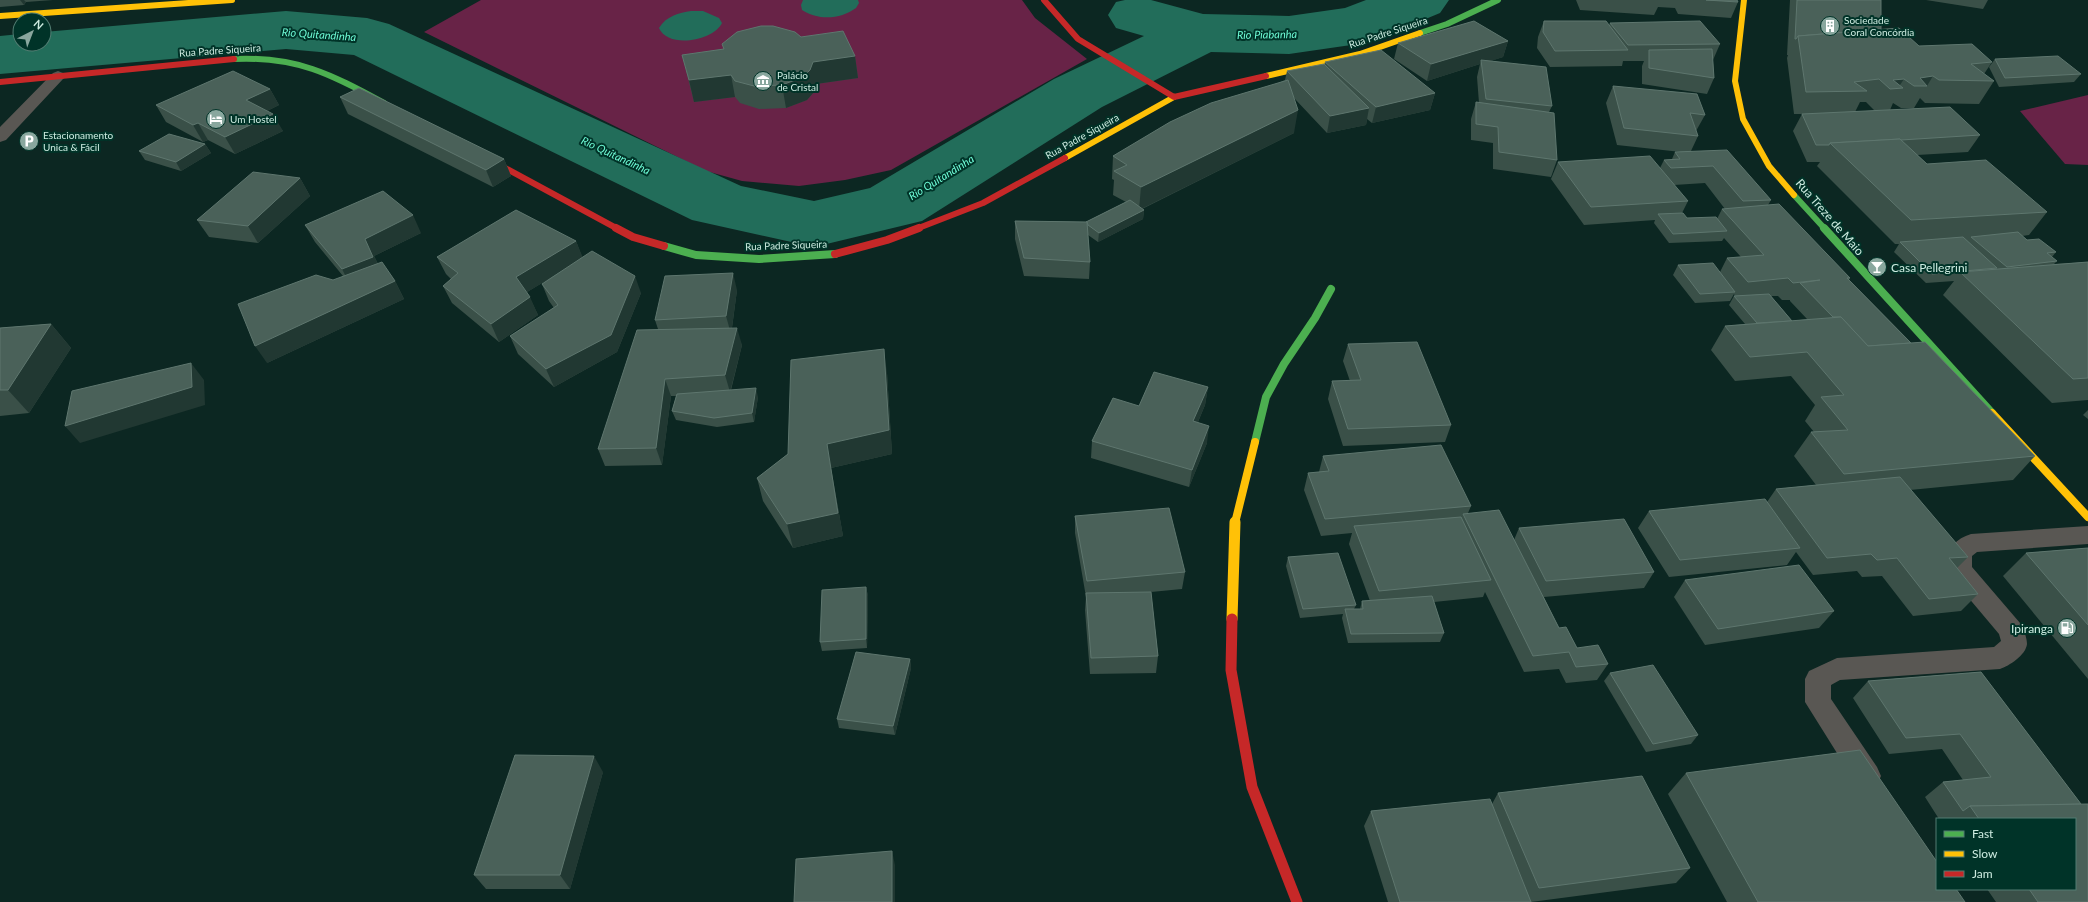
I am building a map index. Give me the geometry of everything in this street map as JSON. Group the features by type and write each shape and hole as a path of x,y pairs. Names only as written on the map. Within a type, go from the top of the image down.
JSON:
{"main road":[{"path":"0,16 232,0"},
{"path":"1044,0 1078,39 1174,97"},
{"name":"Rua Padre Siqueira","path":"474,151 633,237 689,253 759,259 832,254 887,240 983,203 1174,97 1360,54 1447,24 1498,0"},
{"name":"Rua Treze de Maio","path":"1744,0 1735,81 1743,119 1769,166 1837,244 2088,517"},
{"name":"Rua Padre Siqueira","path":"0,82 256,57 288,60 329,73 391,107"},
{"path":"1297,902 1252,787 1231,670 1235,521 1266,397 1284,364 1315,318 1331,289"}],"lane":[{"path":"0,137 58,76"},
{"path":"1878,792 1818,702 1818,679 1837,669 2000,658 2014,644 2011,630 1960,570 1960,552 1971,543 2088,534"}],"shaded area":[{"path":"481,0 1022,0 1035,18 1087,59 891,170 845,180 799,186 742,181 706,171 424,32"},
{"path":"803,0 858,0 859,3 856,8 850,12 837,16 823,17 809,14 802,10 801,5"},
{"path":"691,11 703,11 719,18 722,23 710,34 690,40 671,39 664,35 659,28 669,18 677,14"},
{"path":"2088,95 2088,165 2065,164 2020,111"}],"building":[{"path":"1706,0 1737,0 1738,2"},
{"path":"1797,0 1881,0 1881,29 1798,36 1795,39"},
{"path":"1474,21 1508,41 1431,64 1398,43"},
{"path":"1544,21 1606,21 1628,50 1555,51 1543,32"},
{"path":"1700,21 1720,44 1628,45 1610,23"},
{"path":"761,26 773,26 795,32 801,37 843,31 855,56 813,62 810,70 803,77 782,85 754,86 735,81 731,75 689,80 682,55 724,49 722,44 737,32"},
{"path":"1899,28 1919,46 1972,44 1992,62 1971,64 1994,81 1939,80 1933,76 1920,78 1927,86 1914,86 1904,79 1893,80 1903,88 1890,89 1879,79 1854,82 1867,91 1806,92 1798,36"},
{"path":"1712,49 1714,78 1649,68 1649,50"},
{"path":"1381,50 1435,93 1376,107 1325,62"},
{"path":"2058,56 2081,74 2005,78 1995,59"},
{"path":"1481,60 1546,67 1552,106 1486,99"},
{"path":"1324,64 1369,108 1330,116 1287,71"},
{"path":"233,71 270,89 246,100 273,114 225,137 198,123 193,125 156,105"},
{"path":"1288,80 1298,110 1141,187 1114,171 1127,165 1113,156 1170,122 1211,103"},
{"path":"1613,86 1697,94 1705,115 1690,113 1698,136 1624,128"},
{"path":"359,88 504,159 486,170 340,97"},
{"path":"1476,102 1554,113 1557,160 1499,152 1498,127 1476,124"},
{"path":"1950,107 1980,135 1816,145 1802,114"},
{"path":"169,134 205,144 176,162 139,151"},
{"path":"1900,139 1927,164 1986,160 2047,212 1911,220 1830,143"},
{"path":"1727,150 1771,200 1743,201 1713,166 1671,168 1664,160 1680,159 1675,152"},
{"path":"1650,156 1688,201 1591,207 1558,162"},
{"path":"253,172 300,178 248,226 197,220"},
{"path":"383,191 413,215 365,239 373,257 342,269 305,225"},
{"path":"1130,200 1144,210 1099,233 1086,222"},
{"path":"1779,204 1850,278 1847,278 1911,343 1868,346 1841,317 1833,317 1800,283 1820,280 1793,283 1788,278 1748,282 1727,258 1764,255 1722,209"},
{"path":"516,210 576,241 516,277 530,297 491,324 443,286 458,273 437,257"},
{"path":"1683,213 1687,218 1716,217 1727,231 1673,234 1658,214"},
{"path":"1015,221 1087,222 1090,262 1024,258"},
{"path":"2018,232 2027,240 2039,239 2056,252 2047,253 2057,261 2007,267 1971,237"},
{"path":"1963,237 1997,268 1932,274 1900,242"},
{"path":"592,251 635,276 611,335 546,369 510,336 558,305 542,284"},
{"path":"382,262 395,281 255,346 238,304 316,275 333,280"},
{"path":"2088,262 2088,378 2073,379 1960,272"},
{"path":"1713,263 1735,292 1700,294 1678,265"},
{"path":"733,273 726,316 655,320 665,276"},
{"path":"1769,294 1792,321 1757,323 1734,296"},
{"path":"1841,317 1868,346 1925,342 2035,456 1844,474 1811,432 1848,430 1821,397 1844,395 1807,352 1750,357 1725,326"},
{"path":"51,324 8,390 0,390 0,328"},
{"path":"737,328 725,375 665,379 656,448 598,449 637,330"},
{"path":"1417,342 1451,425 1348,429 1332,381 1361,380 1348,344"},
{"path":"884,349 889,430 827,444 838,513 787,524 757,478 788,454 791,360"},
{"path":"191,363 192,387 65,426 72,391"},
{"path":"1154,372 1208,387 1193,421 1209,426 1192,470 1092,441 1113,398 1139,406"},
{"path":"756,388 752,413 714,418 672,411 677,394"},
{"path":"1441,445 1471,506 1325,519 1308,473 1329,471 1323,456"},
{"path":"1900,477 1968,557 1949,558 1978,594 1929,599 1897,558 1877,560 1871,554 1827,558 1776,489"},
{"path":"1765,499 1800,548 1680,560 1649,511"},
{"path":"1169,508 1185,572 1087,581 1075,516"},
{"path":"1499,510 1559,628 1566,627 1577,648 1598,645 1608,664 1576,667 1569,652 1533,656 1463,514"},
{"path":"1461,517 1491,580 1379,591 1354,526"},
{"path":"1624,519 1654,572 1546,581 1519,528"},
{"path":"2088,548 2088,625 2026,553"},
{"path":"1338,553 1356,605 1303,609 1288,557"},
{"path":"1799,565 1834,611 1718,629 1685,580"},
{"path":"866,587 866,639 820,642 822,590"},
{"path":"1151,592 1158,656 1091,658 1086,593"},
{"path":"1432,596 1444,633 1351,634 1345,609 1363,609 1362,601"},
{"path":"856,652 910,659 893,726 837,719"},
{"path":"1653,665 1698,735 1653,744 1610,673"},
{"path":"1981,672 2081,804 1970,806 1963,811 1943,782 1991,777 1960,734 1906,738 1868,681"},
{"path":"1860,750 1936,861 1936,890 1957,890 1965,902 1758,902 1686,773"},
{"path":"515,755 594,756 560,875 474,875"},
{"path":"1642,776 1690,868 1539,888 1498,793"},
{"path":"1490,799 1531,902 1400,902 1371,811"},
{"path":"2088,804 2088,902 2038,902 2030,890 2076,890 2076,818 1978,818 1970,806"},
{"path":"892,851 892,902 794,902 796,859"}],"waterway":[{"name":"Rio Piabanha","path":"1200,33 1289,35 1358,25 1419,0"},
{"name":"Rio Piabanha","path":"1138,15 1200,33"},
{"name":"Rio Quitandinha","path":"0,55 286,30 367,37 719,204 814,224 895,205 1078,93 1200,33"}],"traffic: fast":[{"path":"1420,33 1447,24 1498,0"},
{"path":"234,59 276,59 313,68 347,83 384,103"},
{"path":"1794,195 1992,413"},
{"path":"664,246 696,255 759,259 835,254"},
{"path":"1255,442 1266,397 1284,364 1315,318 1331,289"}],"traffic: slow":[{"path":"0,16 232,0"},
{"path":"1744,0 1735,81 1743,119 1769,166 1794,195"},
{"path":"1266,76 1360,54 1420,33"},
{"path":"1065,158 1174,97"},
{"path":"1992,413 2088,517"},
{"path":"1232,619 1235,521 1255,442"}],"traffic: jam":[{"path":"1044,0 1078,39 1174,97 1266,76"},
{"path":"0,82 234,59"},
{"path":"483,156 633,237 664,246"},
{"path":"835,254 887,240 983,203 1065,158"},
{"path":"1232,619 1231,670 1252,787 1297,902"}],"place":[{"name":"Sociedade Coral Concórdia","path":"1830,26"},
{"name":"Palácio de Cristal","path":"763,81"},
{"name":"Um Hostel","path":"216,119"},
{"name":"Estacionamento Unica & Fácil","path":"29,141"},
{"name":"Casa Pellegrini","path":"1877,267"},
{"name":"Ipiranga","path":"2067,628"}]}
